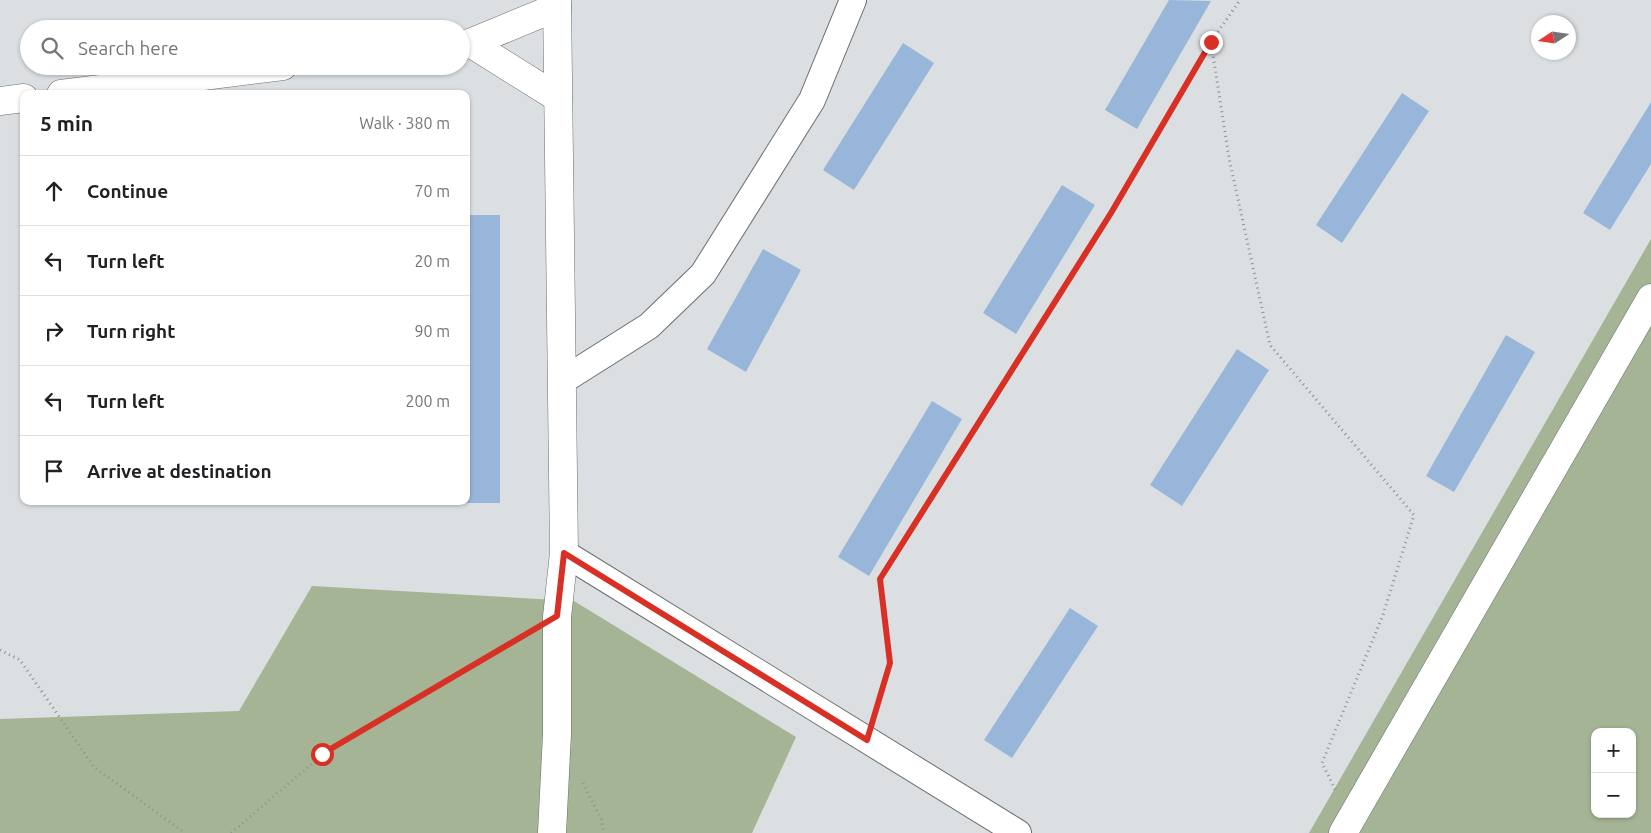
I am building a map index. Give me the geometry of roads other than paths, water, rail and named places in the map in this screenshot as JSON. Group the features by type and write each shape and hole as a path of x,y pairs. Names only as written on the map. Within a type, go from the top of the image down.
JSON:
{"street":[{"path":"562,381 649,326 703,274 812,100 853,0"},
{"path":"470,41 557,4 564,553 557,616 557,734 552,833"},
{"path":"470,46 558,98"},
{"path":"93,90 212,75"},
{"path":"0,101 20,98"},
{"path":"1347,827 1651,298"},
{"path":"564,553 1018,833"}]}
